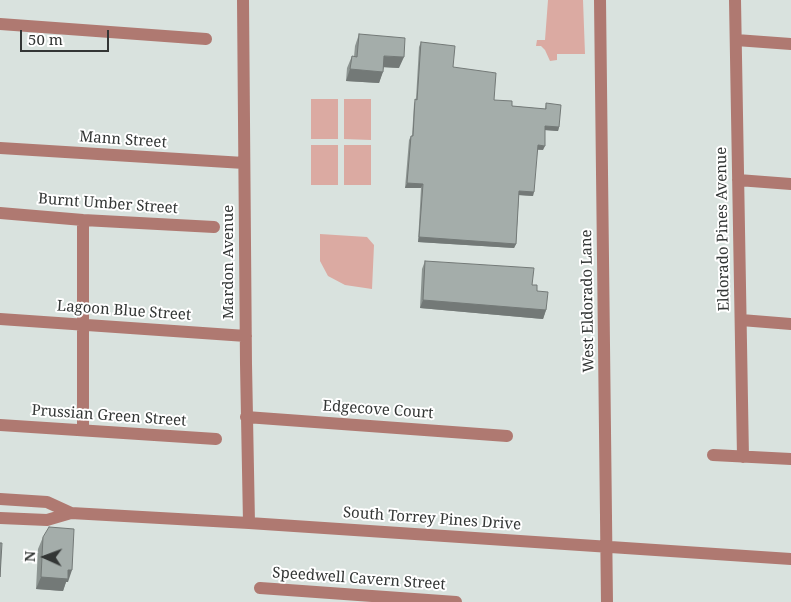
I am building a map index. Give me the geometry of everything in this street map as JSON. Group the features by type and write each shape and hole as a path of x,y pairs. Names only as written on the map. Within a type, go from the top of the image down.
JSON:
{"street":[{"name":"Mardon Avenue","path":"243,0 246,417 249,523"},
{"name":"West Eldorado Lane","path":"600,0 607,602"},
{"name":"Eldorado Pines Avenue","path":"735,0 743,456"},
{"path":"0,24 206,39"},
{"path":"736,40 791,44"},
{"name":"Mann Street","path":"0,148 244,164"},
{"path":"738,180 791,184"},
{"name":"Burnt Umber Street","path":"0,213 83,220 214,227"},
{"path":"83,220 83,430"},
{"name":"Lagoon Blue Street","path":"0,319 246,336"},
{"path":"741,320 791,324"},
{"name":"Edgecove Court","path":"246,417 507,436"},
{"name":"Prussian Green Street","path":"0,426 216,439"},
{"path":"713,455 791,460"},
{"name":"South Torrey Pines Drive","path":"0,499 47,502 71,513"},
{"name":"South Torrey Pines Drive","path":"0,518 47,520 71,513 791,559"},
{"name":"Speedwell Cavern Street","path":"260,588 290,596 456,602"}],"shaded area":[{"path":"548,0 583,0 585,54 557,54 557,60 550,61 545,50 541,46 536,46 537,40 545,40"},
{"path":"311,99 338,99 338,139 311,139"},
{"path":"344,99 371,99 371,140 344,139"},
{"path":"311,145 338,145 338,185 311,185"},
{"path":"344,145 371,145 371,185 344,185"},
{"path":"320,234 367,237 374,245 372,289 345,285 328,276 320,261"}],"building":[{"path":"359,34 405,38 404,57 384,56 383,72 350,69 352,56 357,57"},
{"path":"421,42 455,46 453,67 496,73 494,100 512,101 512,106 546,109 546,103 561,105 559,127 545,126 545,146 538,145 534,192 519,191 516,244 419,237 423,184 407,183 411,136 413,136 415,99 417,100"},
{"path":"425,261 534,268 532,285 537,285 537,291 548,292 546,310 423,300"},
{"path":"49,527 74,529 72,570 68,570 68,579 41,577 43,537"},
{"path":"0,543 2,543 0,577"}]}
